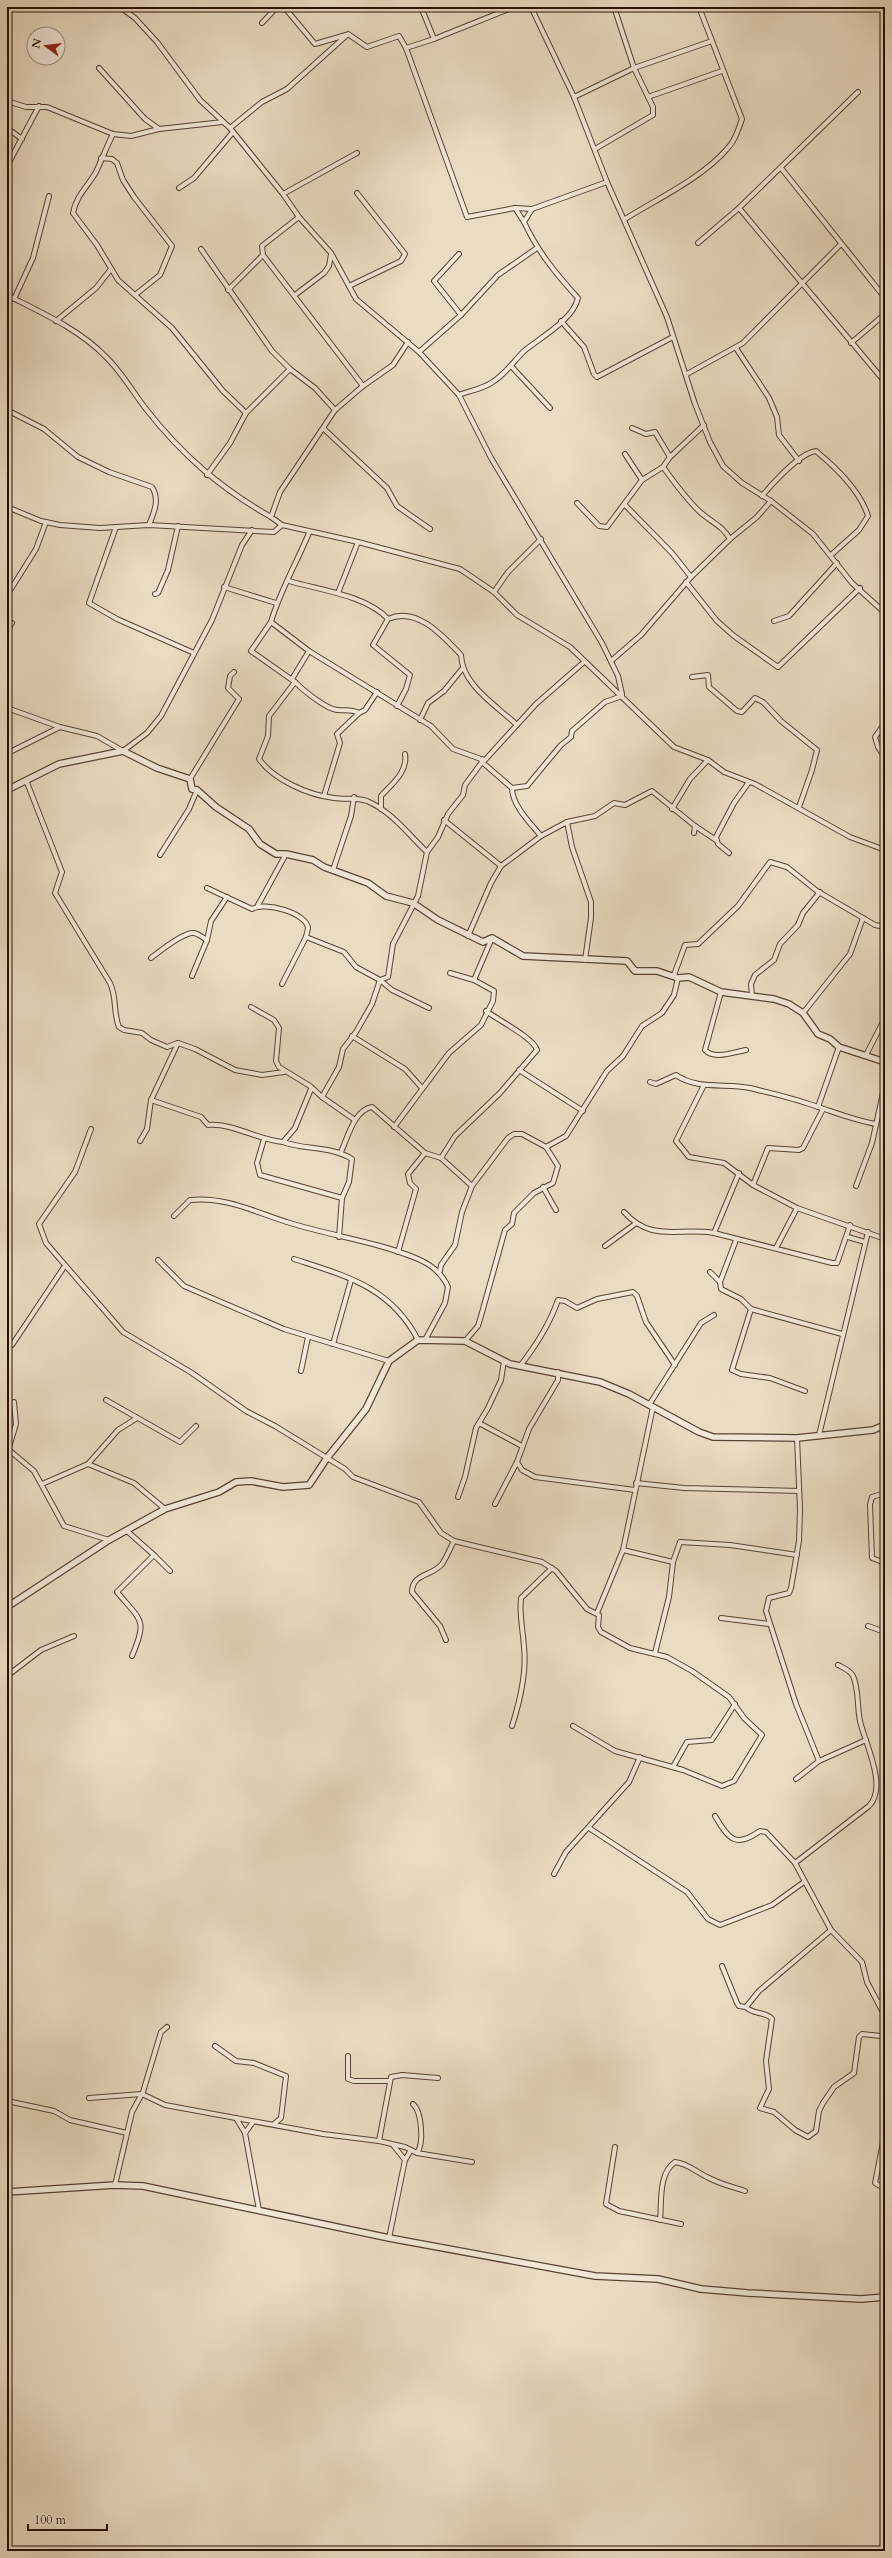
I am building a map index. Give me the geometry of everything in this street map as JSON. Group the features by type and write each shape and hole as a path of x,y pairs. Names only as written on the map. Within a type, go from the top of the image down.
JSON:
{"street":[{"path":"120,7 135,18 157,42 200,100 231,130 283,194 299,217 331,253 356,298 419,352 459,395 491,458 541,539 611,661 618,676 621,695"},
{"path":"262,23 277,7"},
{"path":"284,7 315,44 348,34"},
{"path":"421,7 434,39"},
{"path":"406,48 434,39 514,7"},
{"path":"531,7 574,97 607,182 625,219 673,336 704,425 723,466 742,483 771,500 813,534 852,583 860,588 885,613"},
{"path":"595,149 653,115 654,107 634,68 614,7"},
{"path":"625,219 708,167 728,149 737,134 742,119 722,71 699,7"},
{"path":"348,34 367,47 399,36 406,48 467,217 515,208 532,209 607,182"},
{"path":"179,188 194,178 231,130 262,102 287,89 348,34"},
{"path":"574,97 634,68 712,41"},
{"path":"99,68 145,119 159,129"},
{"path":"648,97 722,71"},
{"path":"698,243 739,208 858,92"},
{"path":"7,101 26,107 39,106 113,134 136,136 159,129 223,122"},
{"path":"7,166 39,106"},
{"path":"7,128 22,138"},
{"path":"113,134 95,173 81,194 74,213 97,245 118,280 172,328 223,391 246,413"},
{"path":"283,194 357,153"},
{"path":"101,158 112,159 117,164 123,180 134,197 172,246 160,276 135,295"},
{"path":"781,168 885,298"},
{"path":"349,286 401,261 405,254 357,193"},
{"path":"14,299 33,258 49,196"},
{"path":"459,395 491,383 512,367 524,352 576,307 578,298 551,269 536,248 524,222 515,208"},
{"path":"739,208 801,285 885,382"},
{"path":"524,222 532,209"},
{"path":"299,217 262,246 263,255 363,386"},
{"path":"686,374 717,355 736,348 841,244"},
{"path":"419,352 461,314 498,275 536,248"},
{"path":"201,250 272,351 290,369 315,388 335,410"},
{"path":"295,295 324,272 329,266 331,253"},
{"path":"459,254 434,281 461,314"},
{"path":"228,290 263,255"},
{"path":"56,321 96,288 111,269"},
{"path":"7,295 56,321 105,355 175,444 207,475 282,525 309,533 358,542 460,569 494,592 517,615 570,647 584,662 621,695 639,716 674,747 708,760 724,772 749,782 799,807 850,837 885,850"},
{"path":"851,343 885,314"},
{"path":"561,321 584,347 594,374 597,377 673,336"},
{"path":"271,517 280,492 300,459 324,429 335,410 363,386 393,365 408,342"},
{"path":"736,348 769,398 777,417 779,436 799,461"},
{"path":"512,367 550,408"},
{"path":"207,475 230,443 246,413 290,369"},
{"path":"7,410 44,428 78,457 152,487 156,494 157,500 149,525"},
{"path":"577,502 602,528 609,524 642,480 663,467 670,457 704,425"},
{"path":"632,428 646,434 655,432 670,457"},
{"path":"324,429 387,488 397,506 430,529"},
{"path":"762,496 780,476 809,452 816,451 841,474 866,510 868,516 859,530 831,555"},
{"path":"625,454 642,480"},
{"path":"663,467 686,498 706,517 725,530 730,539"},
{"path":"611,661 641,635 686,582 730,539 756,517 771,500"},
{"path":"625,504 672,553 691,577"},
{"path":"7,507 46,522 95,528 149,525 274,532 282,525"},
{"path":"11,589 36,549 46,522"},
{"path":"155,594 158,593 168,570 178,526"},
{"path":"116,527 89,603 118,619 194,653"},
{"path":"7,788 59,764 123,751 147,733 161,716 212,620 242,545 252,530"},
{"path":"309,533 289,581 276,603 271,622 251,651 294,681 305,693 316,697 336,710 352,709 359,713"},
{"path":"494,592 508,572 541,539"},
{"path":"338,593 358,542"},
{"path":"774,621 789,616 837,563"},
{"path":"289,581 324,592 338,593 377,610 388,619"},
{"path":"686,582 717,621 734,636 778,667 860,588"},
{"path":"224,587 276,603"},
{"path":"397,706 406,689 410,675 373,645 388,619 398,616 432,625 461,655 462,669 475,687 517,725"},
{"path":"271,622 309,651 431,726 453,749 482,760 512,788 513,798 517,805 541,836"},
{"path":"7,631 12,623"},
{"path":"309,651 294,681 269,716 268,736 259,759 280,779 324,796 354,797 386,811 427,852"},
{"path":"380,980 388,977 393,944 422,881 427,852 438,837 444,820 482,760 485,760 536,704 584,662"},
{"path":"420,720 428,703 444,691 462,669"},
{"path":"234,672 230,676 228,688 239,699 190,779 192,789 197,790 216,807 249,829 260,844 276,854 286,854 313,860 333,870 368,883 386,896 413,903 468,936 484,942 492,938"},
{"path":"692,677 708,675 709,687 737,711 742,712 755,698 764,702 792,730 814,746 817,750 816,757 799,807"},
{"path":"324,796 340,743 338,734 359,713 365,710 377,692"},
{"path":"512,788 527,786 561,745 571,737 572,731 605,702 621,695"},
{"path":"7,708 60,727 97,736 157,768 190,779"},
{"path":"885,723 875,736 878,747 885,758"},
{"path":"8,753 60,727"},
{"path":"381,809 381,796 402,770 406,762 405,754"},
{"path":"672,809 690,779 708,760"},
{"path":"26,780 62,872 55,893 114,991 114,1005 119,1027 124,1030 142,1032 157,1044 167,1047 178,1043 195,1049 235,1070 262,1074 284,1072"},
{"path":"717,840 717,832 749,782"},
{"path":"160,855 189,809 197,790"},
{"path":"468,936 491,882 501,866 541,836 567,822 595,816 614,802 625,805 652,791 672,809 717,840 729,853"},
{"path":"333,870 351,816 354,797"},
{"path":"444,820 501,866"},
{"path":"567,822 572,847 591,902 592,918 585,960"},
{"path":"694,834 695,826"},
{"path":"207,888 252,909 258,905 286,854"},
{"path":"546,1147 566,1136 607,1071 623,1056 642,1026 662,1013 674,995 676,977 685,945 698,944 738,906 770,862 787,867 820,892 863,918 885,927"},
{"path":"752,996 751,984 755,975 774,960 780,944 798,926 803,913 820,892"},
{"path":"192,976 207,940 211,921 227,897"},
{"path":"258,905 284,908 306,923 308,927 306,937 282,984"},
{"path":"803,1013 850,954 863,918"},
{"path":"151,958 168,944 187,934 196,934 207,940"},
{"path":"306,937 344,952 356,967 380,980 392,990 429,1008"},
{"path":"492,938 523,956 563,956 585,960 627,961 635,971 658,971 676,977 688,977 721,992 752,996 789,1004 803,1013 818,1034 830,1039 839,1047 885,1062"},
{"path":"474,980 492,938"},
{"path":"394,1127 449,1053 481,1025 486,1011 493,1001 494,991 474,980 450,973"},
{"path":"322,1097 339,1067 343,1049 372,1004 380,980"},
{"path":"721,992 705,1050 707,1052 720,1055 746,1050"},
{"path":"251,1007 274,1020 278,1028 276,1061 284,1072 304,1082 311,1089 355,1120"},
{"path":"441,1158 455,1136 500,1093 537,1050 536,1044 486,1011"},
{"path":"866,1056 885,1018"},
{"path":"352,1036 405,1069 422,1088"},
{"path":"140,1141 147,1129 151,1100 178,1043"},
{"path":"818,1107 839,1047"},
{"path":"519,1070 583,1111"},
{"path":"650,1082 656,1084 676,1075 687,1082 704,1085 734,1086 771,1092 818,1107 847,1119 876,1124"},
{"path":"856,1186 876,1124 885,1084"},
{"path":"704,1085 676,1141 689,1158 724,1163 753,1185 797,1208 850,1225 885,1239"},
{"path":"283,1142 296,1128 311,1089"},
{"path":"151,1100 201,1117 208,1125 220,1124 264,1139 283,1142 296,1147 341,1152 352,1159 349,1182 342,1198 339,1237"},
{"path":"341,1152 355,1120 365,1108 372,1107 384,1115 394,1127 425,1153 441,1158 472,1186"},
{"path":"753,1185 768,1148 795,1150 803,1148 823,1109"},
{"path":"91,1129 75,1172 38,1224 46,1243 64,1267 97,1301 123,1332 192,1373 246,1411 276,1426 327,1458 353,1477 413,1498 424,1505 441,1533 454,1541 542,1562 552,1568 587,1609 597,1613 600,1617 598,1627 601,1632 630,1648 655,1653 692,1671 735,1704 744,1718 762,1735 734,1781 722,1786 673,1767 615,1751 573,1726"},
{"path":"440,1271 441,1265 455,1245 462,1212 472,1186 508,1138 514,1134 522,1134 546,1147 558,1166 553,1183 534,1193 514,1213 512,1224 505,1230 478,1326 465,1341"},
{"path":"264,1139 257,1163 260,1175 342,1198"},
{"path":"398,1252 416,1189 410,1183 408,1174 425,1153"},
{"path":"714,1233 739,1173"},
{"path":"543,1187 556,1210"},
{"path":"174,1216 190,1200 222,1202 248,1207 290,1223 398,1252 419,1260 440,1271 448,1287 448,1294 425,1340"},
{"path":"776,1248 797,1208"},
{"path":"624,1212 635,1224 660,1233 696,1231 714,1233 736,1240 837,1263 848,1238 850,1225"},
{"path":"606,1246 635,1224"},
{"path":"819,1435 842,1334 868,1232"},
{"path":"848,1238 865,1242"},
{"path":"736,1240 720,1282 721,1289 741,1299 751,1309 842,1334"},
{"path":"294,1259 369,1286 383,1296 411,1325 418,1340"},
{"path":"158,1260 184,1286 308,1337 389,1361"},
{"path":"7,1343 12,1344 64,1267"},
{"path":"710,1272 720,1282"},
{"path":"333,1344 351,1280"},
{"path":"520,1366 538,1342 542,1330 558,1300 564,1301 577,1308 597,1298 633,1292 637,1296 646,1322 675,1365"},
{"path":"751,1309 732,1370 741,1374 770,1378 805,1391"},
{"path":"597,1613 623,1550 651,1406 702,1323 714,1315"},
{"path":"301,1371 308,1337"},
{"path":"7,1607 109,1540 165,1509 219,1492 236,1482 251,1481 284,1487 309,1485 327,1458 366,1410 389,1361 418,1340 465,1341 504,1361 520,1366 558,1372 600,1382 651,1406 706,1435 797,1438 873,1430 885,1425"},
{"path":"458,1497 479,1423 501,1380 504,1361"},
{"path":"495,1504 517,1462 522,1446 558,1380 558,1372"},
{"path":"106,1400 180,1442 196,1426"},
{"path":"14,1402 16,1424 8,1452 34,1471 64,1526 109,1540"},
{"path":"42,1484 88,1464 118,1430 137,1418"},
{"path":"479,1423 522,1446"},
{"path":"797,1438 800,1515 797,1555 789,1593 769,1598 767,1604 769,1624 796,1704 819,1761"},
{"path":"517,1462 522,1470 535,1477 635,1490"},
{"path":"88,1464 134,1483 165,1509"},
{"path":"636,1484 684,1488 799,1491"},
{"path":"885,1493 872,1497 870,1513 872,1558 885,1563"},
{"path":"127,1531 170,1571"},
{"path":"655,1653 669,1597 673,1562 677,1548 682,1540 797,1555"},
{"path":"446,1640 440,1626 412,1592 412,1585 415,1579 442,1564 454,1541"},
{"path":"623,1550 673,1562"},
{"path":"132,1656 142,1633 140,1619 117,1592 154,1555"},
{"path":"512,1726 520,1700 523,1678 524,1648 520,1619 521,1598 552,1568"},
{"path":"721,1618 769,1624"},
{"path":"868,1626 885,1632"},
{"path":"7,1676 41,1650 74,1636"},
{"path":"795,1863 872,1803 876,1777 860,1722 855,1680 848,1670 838,1665"},
{"path":"673,1767 687,1742 712,1740 735,1704"},
{"path":"796,1779 819,1761 866,1740"},
{"path":"554,1874 566,1852 589,1828 612,1798 629,1782 640,1757"},
{"path":"715,1816 734,1840 740,1842 747,1840 760,1831 766,1832 795,1863 804,1882 832,1930 862,1962 868,1982 885,2016"},
{"path":"589,1828 687,1892 708,1918 720,1925 772,1905 804,1882"},
{"path":"746,2007 759,1991 832,1930"},
{"path":"722,1966 739,2006 746,2007 749,2011 767,2015 772,2019 766,2061 769,2089 760,2108 774,2112 796,2130 808,2137 813,2135 816,2130 819,2111 834,2087 854,2073 860,2037 862,2034 881,2036 885,2033"},
{"path":"878,2002 885,2001"},
{"path":"115,2184 132,2112 142,2094 161,2032 168,2027"},
{"path":"215,2046 236,2061 254,2063 284,2073 287,2079 281,2118 274,2124"},
{"path":"348,2056 346,2076 350,2081 390,2081"},
{"path":"379,2141 390,2081 393,2075 402,2074 438,2078"},
{"path":"89,2098 142,2094 165,2104 235,2117 253,2122 287,2126 343,2137 379,2141 393,2144 417,2153 472,2162"},
{"path":"8,2100 54,2111 70,2120 127,2133"},
{"path":"413,2104 419,2112 420,2119 422,2145 417,2153"},
{"path":"70,2120 72,2115"},
{"path":"235,2117 245,2133 259,2210"},
{"path":"281,2118 287,2126"},
{"path":"245,2133 253,2122"},
{"path":"885,2132 875,2183 885,2189"},
{"path":"393,2144 405,2160"},
{"path":"615,2147 606,2204 619,2211 680,2224"},
{"path":"389,2238 405,2160 411,2150"},
{"path":"660,2220 664,2174 668,2166 675,2162 692,2167 723,2185 745,2191"},
{"path":"7,2192 115,2184 143,2186 389,2238 595,2276 665,2280 701,2289 861,2299 885,2297"}]}
